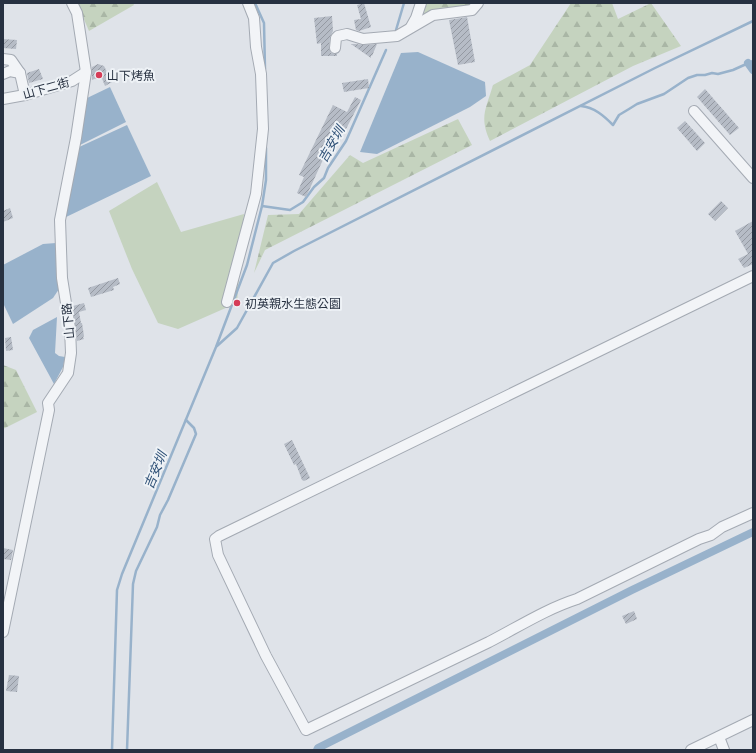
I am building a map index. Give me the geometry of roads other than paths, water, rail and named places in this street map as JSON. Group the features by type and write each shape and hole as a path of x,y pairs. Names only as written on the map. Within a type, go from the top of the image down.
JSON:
{"street":[{"name":"山下路","path":"3,632 7,588 30,508 49,410 48,404 68,373 70,367 70,328 62,278 60,220 76,138 86,72 77,13 72,3"},
{"path":"227,302 256,194 263,129 261,74 256,47 254,18 248,3"},
{"path":"403,34 411,27 416,18 420,3"},
{"path":"335,48 336,38 338,36 347,34 363,39 397,36 403,34 433,15 472,10 478,3"},
{"path":"3,59 11,60 20,74 25,95"},
{"path":"3,74 10,72 20,74"},
{"name":"山下二街","path":"3,99 25,95 72,81 86,72"},
{"path":"694,111 753,178"},
{"path":"753,276 214,539 218,555 266,656 306,730 506,633 541,614 564,603 577,599 699,539 711,535 722,527 753,513"},
{"path":"691,750 753,720"},
{"path":"719,737 724,750"}],"water":[{"path":"418,52 485,82 486,96 470,107 377,154 360,152 401,53"},
{"path":"110,87 126,122 78,146 85,99"},
{"path":"127,125 151,176 62,219 77,148"},
{"path":"56,243 59,289 53,298 13,324 3,303 3,265 43,244"},
{"path":"57,317 55,353 59,356 65,357 63,367 54,384 29,338 33,330"}],"waterway":[{"name":"吉安圳","path":"255,3 264,23 265,69"},
{"name":"吉安圳","path":"396,30 404,3"},
{"path":"217,346 237,328 273,263 655,68 753,21"},
{"name":"吉安圳","path":"262,206 290,210 303,202 314,187 324,178 328,168 346,141 386,50"},
{"path":"581,106 594,110 613,125 619,115 637,104 664,94 688,78 697,75 712,73 718,74 733,70 753,61"},
{"path":"748,63 753,70"},
{"name":"吉安圳","path":"112,750 117,590 122,574 216,347 247,265 262,206 266,180 266,148"},
{"path":"127,750 133,584 136,571 157,527 160,515 168,500 196,434 194,428 186,420"},
{"path":"317,750 318,748 632,590 753,532"}],"place":[{"name":"山下烤魚","path":"99,75"},
{"name":"初英親水生態公園","path":"237,303"}]}
